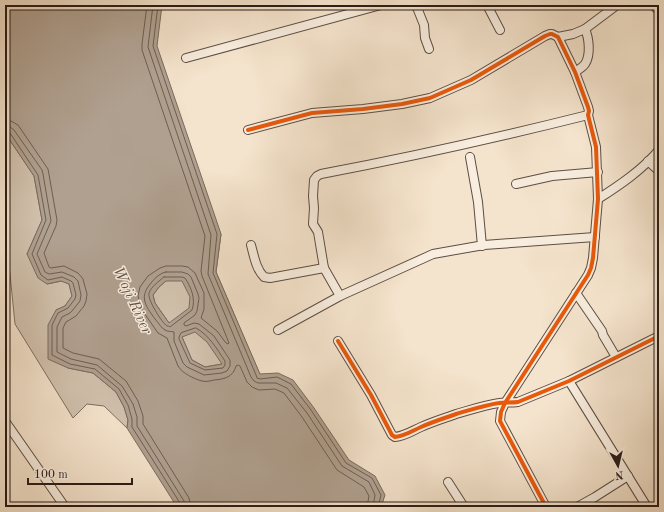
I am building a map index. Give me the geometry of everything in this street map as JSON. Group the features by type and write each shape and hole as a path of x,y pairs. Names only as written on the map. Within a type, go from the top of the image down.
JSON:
{"street":[{"path":"186,58 381,5"},
{"path":"416,5 424,25 425,38 429,49"},
{"path":"487,5 500,30"},
{"path":"558,37 573,34 585,29 617,5"},
{"path":"653,5 659,11"},
{"path":"575,72 586,63 588,54 588,35 585,29"},
{"path":"248,130 312,113 363,109 430,98 471,80 545,36 552,34 558,37 575,72 588,107 588,115 596,147 598,199 593,258 588,275 505,403 501,412 500,421 546,507"},
{"path":"340,296 324,268 318,232 313,224 314,180 317,176 378,164 588,115"},
{"path":"598,199 616,187 659,150"},
{"path":"470,157 477,188 482,246"},
{"path":"648,160 659,171"},
{"path":"516,184 552,176 598,172"},
{"path":"278,330 340,296 430,255 482,246 595,237"},
{"path":"250,245 258,267 264,278 324,268"},
{"path":"576,292 602,331 616,357"},
{"path":"338,341 371,395 392,435 395,437 408,434 421,427 456,414 492,404 518,402 570,381 659,336"},
{"path":"570,381 647,507"},
{"path":"5,421 65,507"},
{"path":"578,507 628,476"},
{"path":"448,482 464,507"}],"shaded area":[{"path":"5,133 34,176 42,220 27,254 47,284 62,281 69,284 72,296 65,306 56,310 68,368 93,373 116,392 124,407 128,420 127,428 104,406 87,404 73,418 15,324 5,224"},
{"path":"221,234 216,272 260,375 222,364 205,367 192,360 182,337 169,323 155,303 153,295 159,287"}],"water":[{"name":"Woji River","path":"5,5 162,5 157,46 221,234 216,272 260,374 278,373 293,380 349,460 375,476 385,495 381,507 177,507 127,428 128,420 124,407 116,392 93,373 68,368 48,359 48,325 56,310 65,306 72,296 69,284 61,281 47,284 38,278 27,254 42,220 34,176 5,133","holes":["166,281 182,281 190,297 189,308 169,323 155,303 153,295","195,332 207,342 222,364 205,367 192,360 182,337"]}],"cycle path":[{"path":"248,130 312,113 363,109 402,104 430,98 471,80 545,36 552,34 558,37 575,72 588,107 588,115 596,147 598,199 593,258 588,275 505,403 501,412 500,421 546,507"},
{"path":"338,341 371,395 392,435 395,437 438,420 472,409 499,403 518,402 569,381 659,336"}]}
